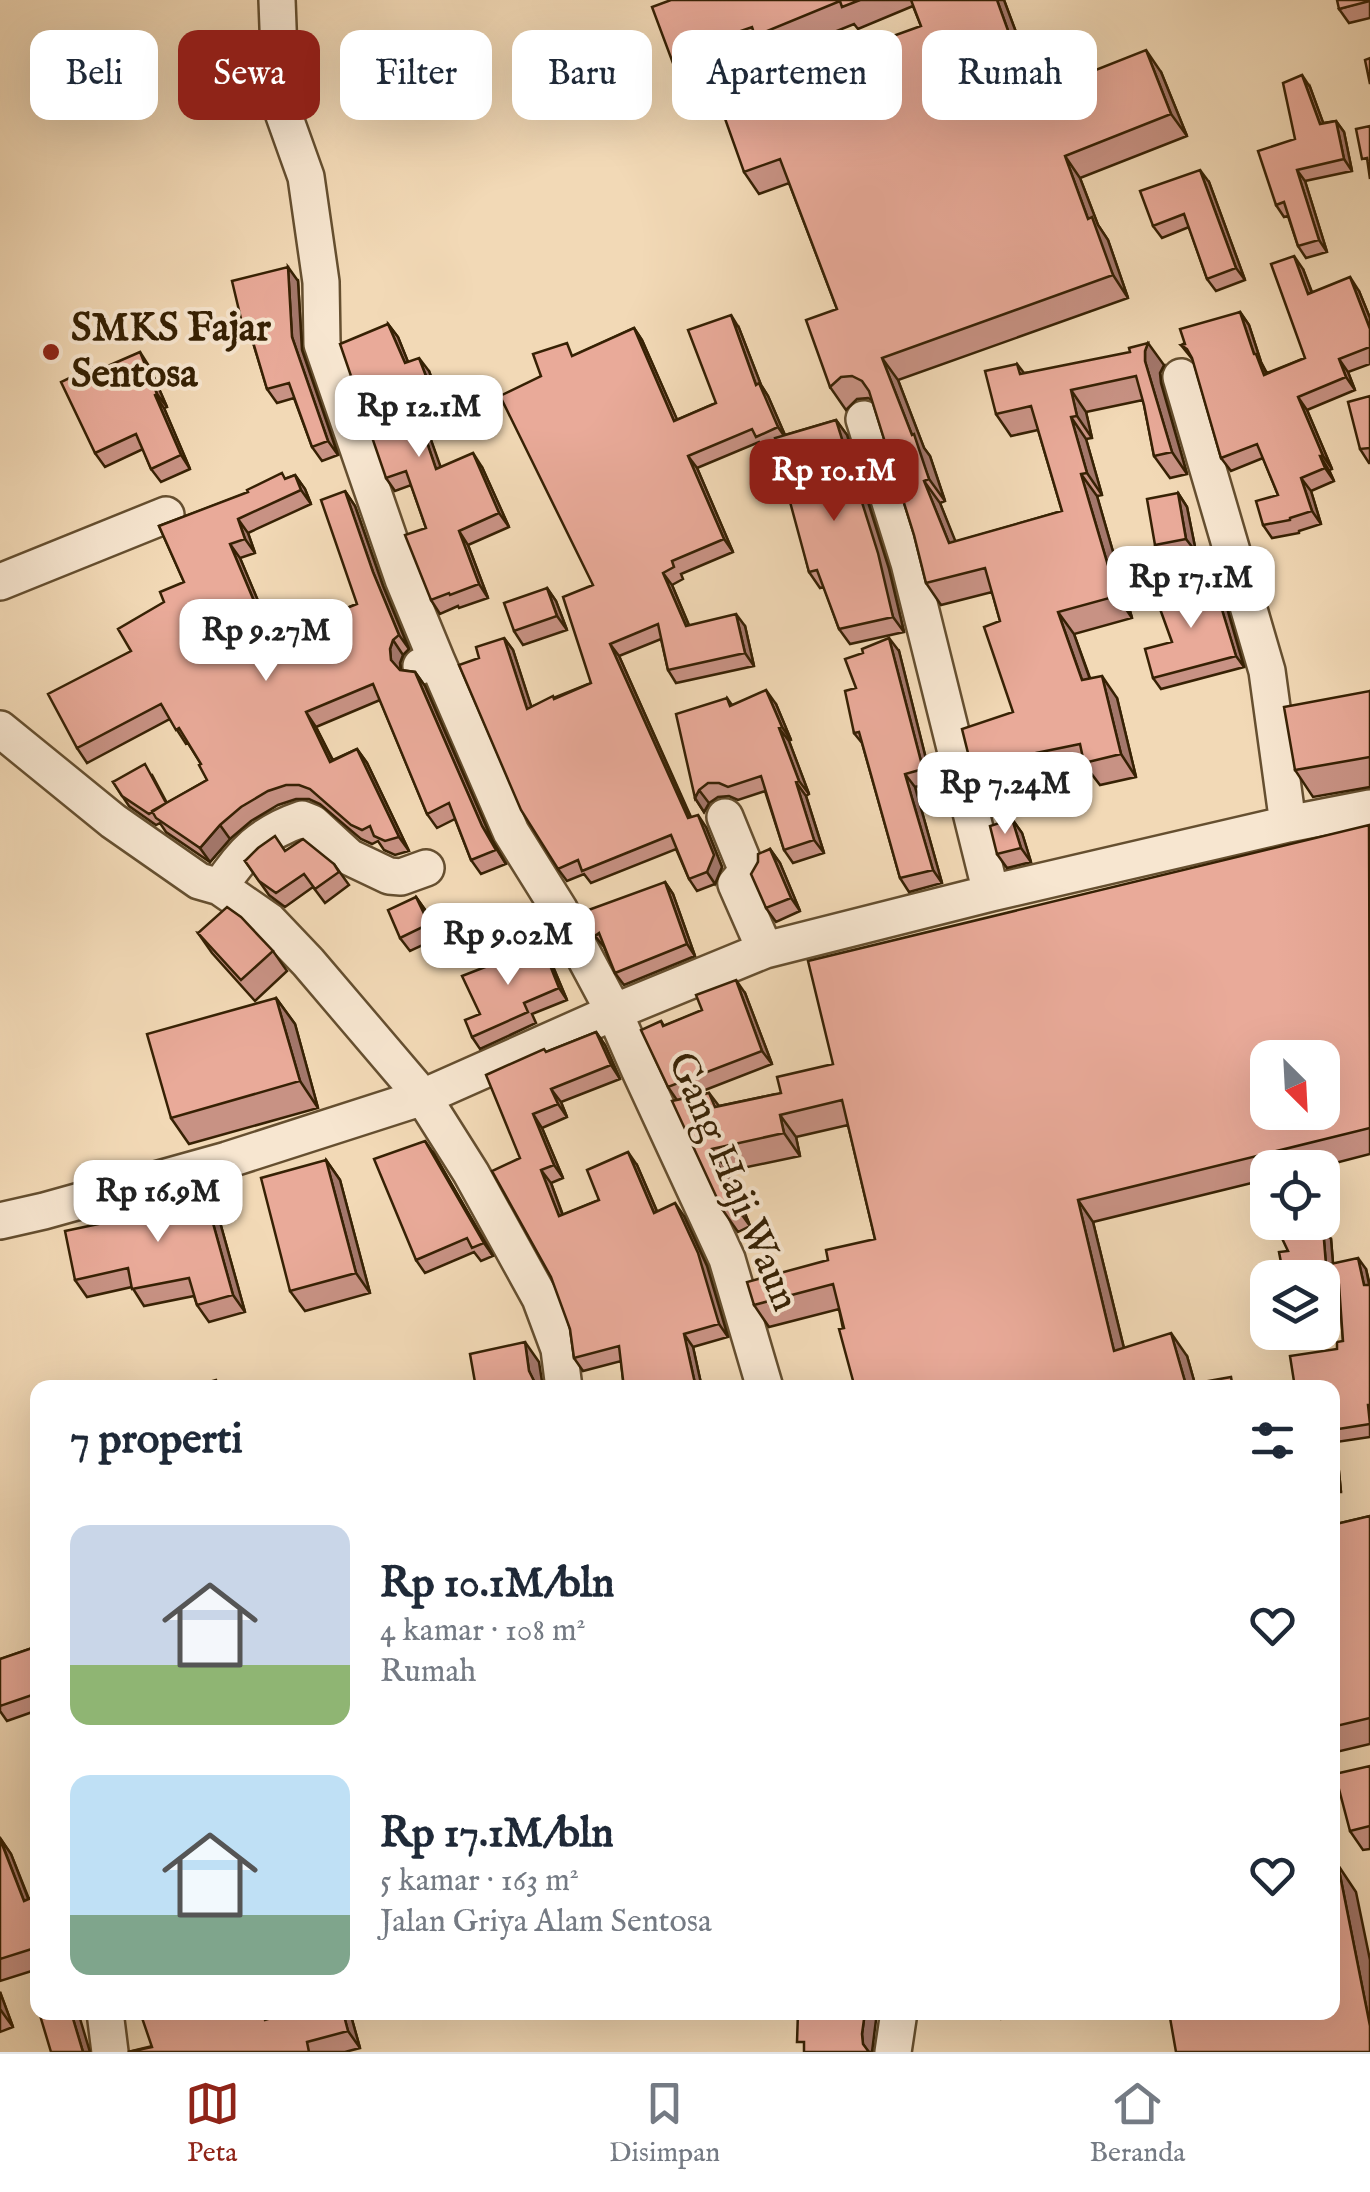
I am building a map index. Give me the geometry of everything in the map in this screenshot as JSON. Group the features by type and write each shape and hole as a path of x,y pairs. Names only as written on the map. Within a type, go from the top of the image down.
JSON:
{"street":[{"name":"Gang Haji Waun","path":"278,0 281,107 306,177 320,282 322,344 429,662 511,832 559,909 614,1012 727,1260 763,1380"},
{"path":"1181,377 1267,671 1288,824"},
{"path":"864,419 909,564 991,893"},
{"path":"0,582 166,516"},
{"path":"0,729 113,821 199,880 220,887 269,921 423,1097 472,1172 540,1298 558,1349 563,1380"},
{"path":"0,1221 227,1160 423,1097 764,950 991,893 1370,808"},
{"path":"725,818 746,870 736,884 764,950"},
{"path":"220,887 238,859 252,846 302,820 312,823 349,857 389,876 401,877 426,868"},
{"path":"106,2020 110,2052"},
{"path":"894,2052 898,2020"}],"building":[{"path":"671,0 860,0 842,7 840,1 770,30 672,30 672,61 652,7"},
{"path":"911,0 997,0 1008,30 922,30 922,120 1097,120 1097,69 1146,50 1171,114 1065,156 1113,275 882,358 914,434 929,479 924,481 949,543 1062,511 1031,406 996,414 985,371 1017,364 1020,374 1130,352 1129,348 1148,343 1145,361 1172,452 1154,456 1136,376 1071,390 1077,416 1071,417 1087,473 1081,474 1117,596 1058,612 1082,680 1102,676 1121,754 1084,763 1080,744 973,773 962,729 1013,712 984,627 1000,621 985,568 926,583 869,391 852,376 841,377 830,387 806,320 837,309 780,159 744,172 725,120 902,120 902,33 921,26"},
{"path":"1337,0 1370,0 1370,1 1339,9"},
{"path":"1370,58 1370,84 1365,60"},
{"path":"1302,75 1320,124 1336,121 1344,159 1297,170 1319,240 1298,246 1284,202 1276,205 1258,151 1295,139 1283,83"},
{"path":"1370,126 1370,179 1356,129"},
{"path":"1200,170 1236,268 1207,279 1184,214 1153,226 1140,191"},
{"path":"1294,256 1308,294 1350,277 1370,329 1370,347 1339,359 1346,377 1298,397 1325,468 1301,478 1312,511 1263,525 1256,501 1278,495 1257,444 1221,458 1192,358 1181,345 1185,344 1180,329 1240,312 1264,375 1305,358 1271,264"},
{"path":"288,267 292,337 328,441 312,447 289,383 267,389 247,322 242,323 232,281"},
{"path":"731,315 756,385 759,383 778,427 756,437 752,429 688,456 724,539 672,561 674,567 663,573 686,626 736,614 745,653 668,670 658,624 610,644 688,818 698,815 714,855 707,872 689,879 671,835 582,871 578,860 558,869 521,810 459,665 479,658 476,647 504,638 527,709 591,683 563,597 593,585 500,396 541,376 533,354 567,343 572,356 634,328 674,421 716,403 688,330"},
{"path":"388,324 405,363 419,358 436,402 416,410 436,469 473,453 499,513 459,531 479,584 431,600 405,535 426,528 406,471 386,478 340,344"},
{"path":"140,352 181,455 151,469 136,434 95,453 61,382 92,367 94,372"},
{"path":"1370,396 1370,448 1360,449 1348,402"},
{"path":"836,420 878,553 893,617 839,629 817,570 809,572 775,438"},
{"path":"282,473 285,479 295,475 301,490 238,519 245,539 230,544 262,620 270,616 279,635 357,604 321,500 345,491 399,635 390,649 391,660 400,670 415,672 496,850 471,860 449,803 427,814 373,684 306,712 330,762 357,749 399,837 385,841 374,836 370,826 362,830 351,825 310,789 286,785 241,807 200,848 156,818 152,811 207,780 201,764 161,704 77,748 48,694 131,651 118,629 164,602 160,592 184,582 159,526 248,492"},
{"path":"1178,493 1186,539 1155,545 1147,499"},
{"path":"1213,580 1236,656 1153,678 1145,649 1172,642 1155,595"},
{"path":"547,588 557,616 514,631 504,603"},
{"path":"889,638 923,769 905,774 933,870 900,878 859,732 854,733 845,691 856,688 845,659"},
{"path":"766,690 782,727 779,728 799,781 796,782 814,840 784,850 761,776 728,787 708,783 695,798 676,714 727,698 730,706"},
{"path":"1370,691 1370,757 1295,770 1284,707"},
{"path":"145,764 166,803 149,814 122,796 113,782"},
{"path":"1012,819 1021,848 997,854 990,826"},
{"path":"1369,825 1370,1128 1281,1150 1250,1150 1250,1158 1078,1200 1114,1351 1171,1333 1185,1380 853,1380 839,1329 844,1328 833,1284 754,1305 747,1282 828,1260 826,1250 875,1239 842,1100 780,1115 784,1133 712,1149 734,1204 722,1209 672,1101 709,1093 715,1107 781,1093 777,1077 833,1064 808,961"},
{"path":"275,836 285,851 303,839 339,872 315,889 304,874 276,893 259,881 245,861"},
{"path":"770,849 791,898 766,908 751,874 758,854"},
{"path":"665,882 687,944 615,973 599,933 595,936 583,912"},
{"path":"416,897 429,924 400,938 388,910"},
{"path":"227,907 273,951 241,980 198,933"},
{"path":"542,945 559,988 524,1003 528,1012 472,1037 465,1020 480,1014 462,976"},
{"path":"736,980 762,1051 668,1087 641,1030 661,1021 663,1026 702,1010 696,995"},
{"path":"276,998 300,1081 171,1118 147,1034"},
{"path":"596,1032 611,1065 551,1089 558,1104 533,1114 554,1165 541,1170 559,1216 599,1200 587,1170 628,1152 654,1213 675,1203 698,1253 719,1324 684,1334 694,1380 623,1380 619,1346 574,1358 570,1329 551,1277 492,1171 520,1158 486,1075 544,1049 546,1052"},
{"path":"425,1141 484,1243 472,1248 467,1238 416,1260 374,1159"},
{"path":"326,1160 356,1273 290,1291 261,1178"},
{"path":"199,1173 233,1295 197,1305 189,1278 132,1289 128,1268 75,1280 65,1231 170,1209 163,1183"},
{"path":"1283,1240 1324,1240 1326,1260 1281,1260 1279,1252 1288,1251"},
{"path":"1358,1258 1364,1285 1370,1285 1370,1424 1340,1429 1340,1380 1294,1380 1290,1356 1340,1350 1340,1262"},
{"path":"525,1342 534,1380 475,1380 470,1354"},
{"path":"1370,1516 1370,1718 1340,1725 1340,1523"},
{"path":"30,1649 30,1696 0,1706 0,1659"},
{"path":"1370,1766 1370,1826 1350,1831 1340,1793 1340,1773"},
{"path":"0,1839 24,1901 30,1898 30,1950 0,1959"},
{"path":"1340,1875 1370,2026 1370,2052 1176,2052 1170,2020 1340,2020"},
{"path":"41,2020 73,2020 83,2052 51,2052"},
{"path":"143,2020 345,2020 348,2031 307,2042 309,2052 128,2052 152,2047"},
{"path":"798,2020 864,2020 863,2044 869,2052 804,2052 804,2042 797,2042"}],"place":[{"name":"SMKS Fajar Sentosa","path":"51,352"}]}
